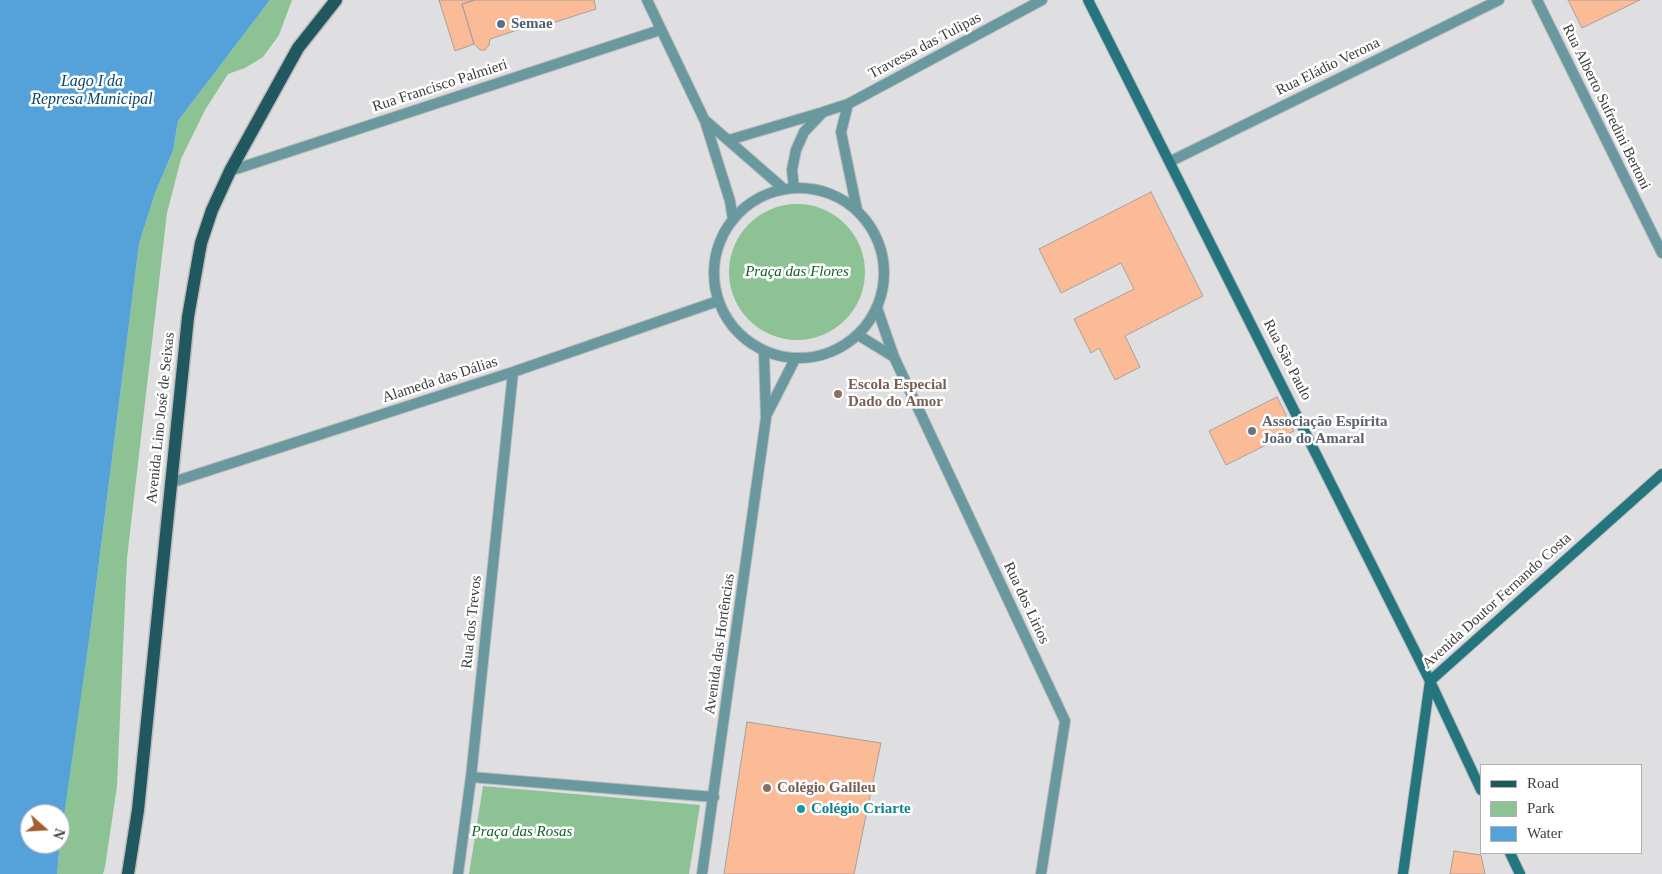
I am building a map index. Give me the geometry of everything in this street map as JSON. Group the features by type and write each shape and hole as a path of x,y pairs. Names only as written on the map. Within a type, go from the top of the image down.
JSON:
{"main road":[{"name":"Avenida Lino José de Seixas","path":"128,874 138,810 188,317 201,243 212,210 230,171 298,48 336,0"},
{"name":"Rua São Paulo","path":"1088,0 1430,681 1480,788"},
{"name":"Avenida Doutor Fernando Costa","path":"1403,874 1430,681 1662,474"},
{"path":"1510,854 1520,874"}],"street":[{"path":"646,0 705,121 730,201 733,220"},
{"name":"Travessa das Tulipas","path":"728,140 848,104 1042,0"},
{"name":"Rua Eládio Verona","path":"1170,161 1499,0"},
{"name":"Rua Alberto Sufredini Bertoni","path":"1537,0 1662,253"},
{"name":"Rua Francisco Palmieri","path":"230,171 660,30"},
{"path":"848,104 841,132 857,210"},
{"name":"Travessa das Tulipas","path":"789,188 796,150 804,132 823,112"},
{"path":"705,121 789,188"},
{"path":"789,188 816,189 838,197 857,210 874,231 883,256 884,282 877,308 869,323 858,335 839,349 818,357 795,359 764,352 739,334 729,322 718,301 714,273 719,245 733,220 747,205 765,195 789,188"},
{"name":"Alameda das Dálias","path":"170,483 513,372 718,301"},
{"name":"Rua dos Lirios","path":"877,308 894,357 1065,721 1042,874"},
{"path":"858,335 894,357"},
{"name":"Avenida das Hortências","path":"702,874 766,418 764,352"},
{"name":"Avenida das Hortências","path":"766,418 795,359"},
{"name":"Rua dos Trevos","path":"458,874 472,777 513,372"},
{"path":"472,777 714,797"}],"green space":[{"path":"270,0 292,0 279,35 263,57 245,68 228,74 205,110 181,159 167,213 127,558 117,786 105,867 103,874 57,874 59,854 70,854 70,804 64,804 91,626 139,244 155,193 173,151 178,121"},
{"name":"Praça das Flores","path":"797,204 823,209 845,224 860,246 865,272 860,298 845,320 823,335 797,340 771,335 749,320 734,298 729,272 734,246 749,224 771,209"},
{"name":"Praça das Rosas","path":"483,786 700,805 689,874 469,874"}],"water":[{"name":"Lago I da Represa Municipal","path":"0,0 270,0 178,121 173,151 155,193 139,244 91,626 66,804 20,804 20,854 59,854 57,874 0,874"}],"building":[{"path":"439,0 475,0 462,4 474,44 455,51"},
{"name":"Semae","path":"475,0 594,0 596,9 543,26 542,22 490,39 489,45 485,50 480,50 474,44 462,4"},
{"path":"1568,0 1640,0 1582,28"},
{"path":"1151,192 1203,296 1125,336 1140,367 1115,380 1099,348 1091,353 1074,319 1134,289 1121,263 1061,293 1039,249"},
{"name":"Associação Espírita João do Amaral","path":"1277,397 1294,431 1226,465 1209,431"},
{"name":"Colégio Criarte","path":"747,722 881,743 854,874 724,874"},
{"path":"1454,851 1481,855 1485,874 1450,874"}],"place":[{"name":"Semae","path":"501,24"},
{"name":"Escola Especial Dado do Amor","path":"838,394"},
{"name":"Associação Espírita João do Amaral","path":"1252,431"},
{"name":"Colégio Galileu","path":"767,788"},
{"name":"Colégio Criarte","path":"801,809"}]}
